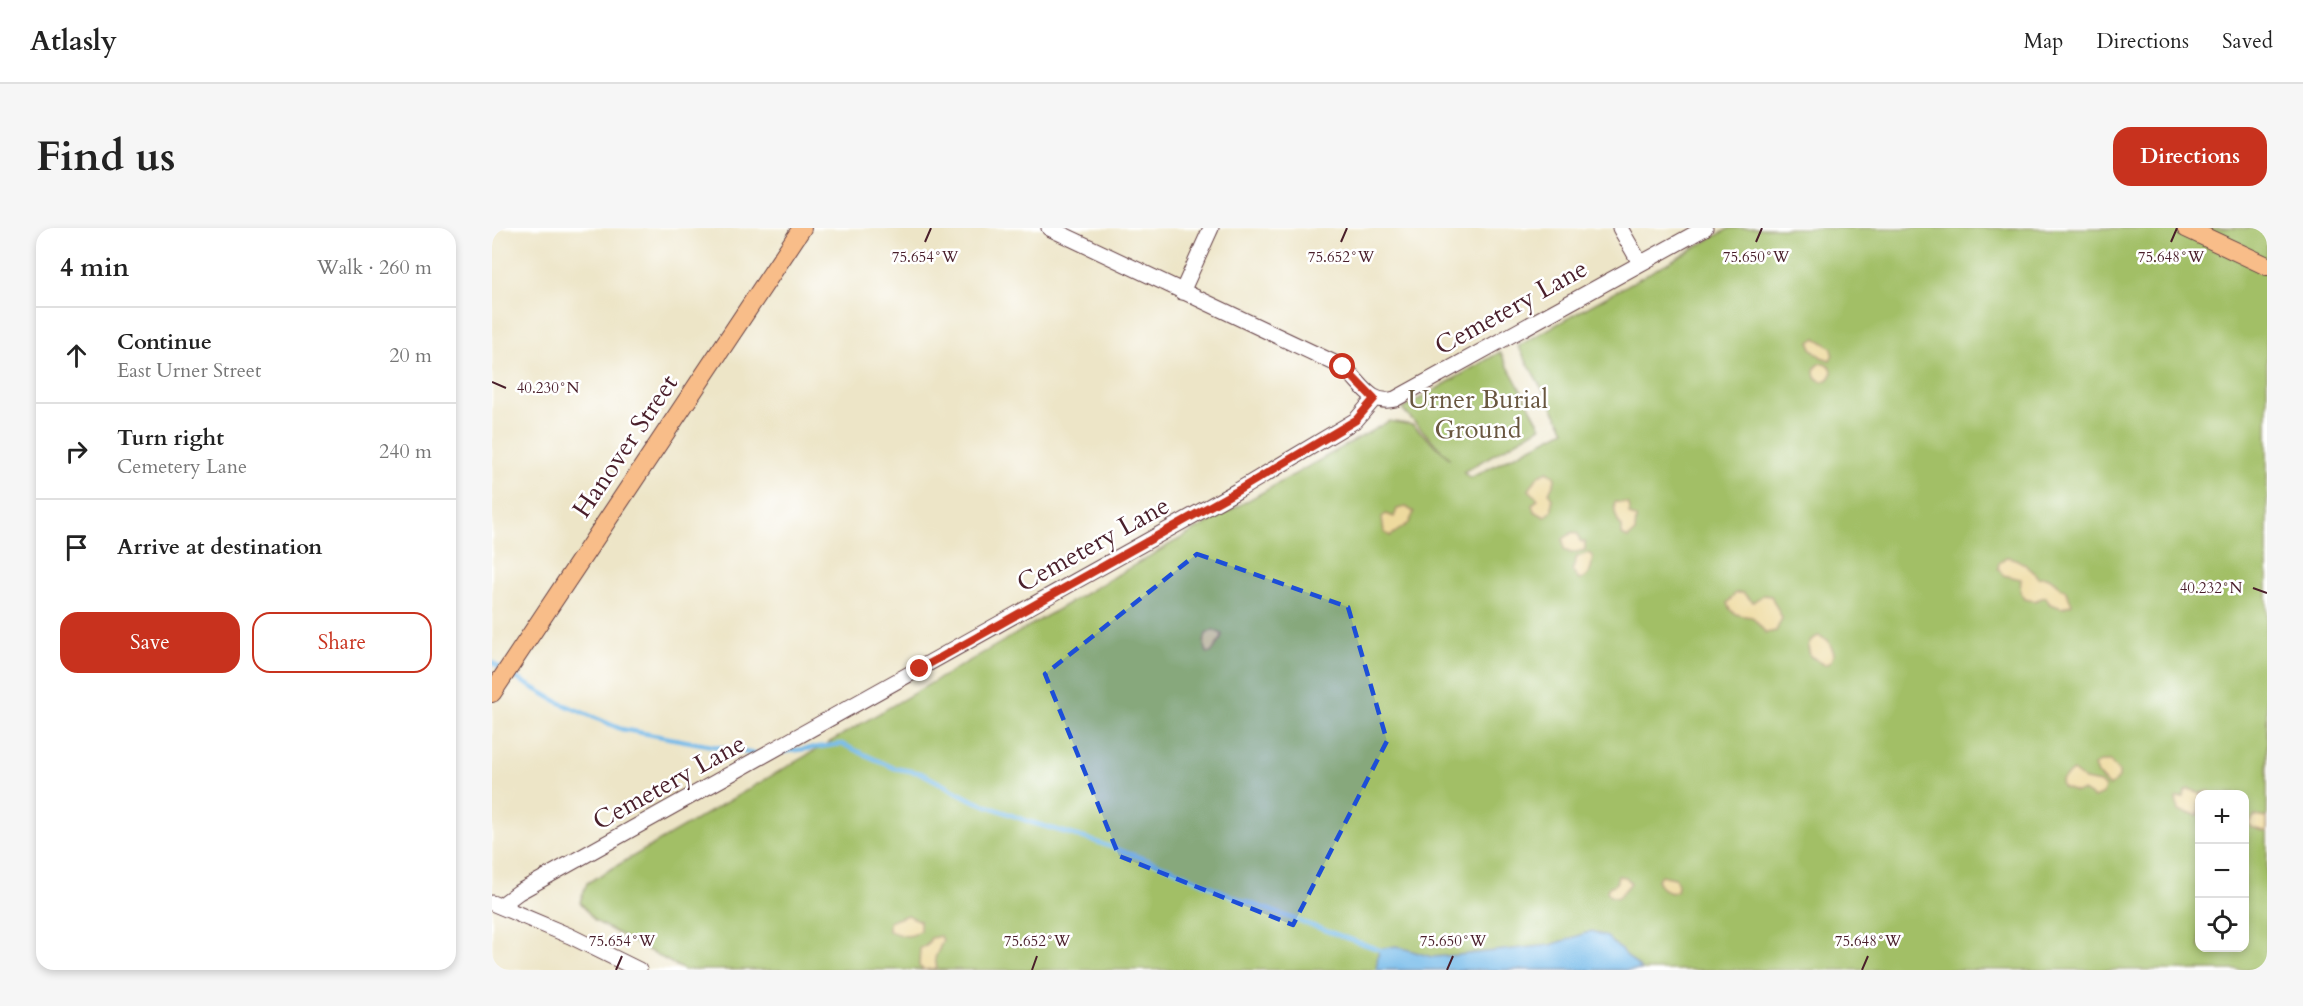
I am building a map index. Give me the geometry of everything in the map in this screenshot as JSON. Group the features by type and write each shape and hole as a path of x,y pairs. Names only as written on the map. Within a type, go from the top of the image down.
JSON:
{"main road":[{"name":"Hanover Street","path":"492,693 802,228"},
{"path":"2186,228 2267,266"}],"street":[{"path":"1049,228 1343,367 1374,399"},
{"path":"1182,292 1211,228"},
{"path":"1620,228 1640,263"},
{"name":"Cemetery Lane","path":"496,905 1237,491 1356,420 1374,399 1385,402 1395,399 1706,228"},
{"path":"496,905 639,970"}],"highlighted area":[{"path":"1197,554 1348,607 1387,741 1293,925 1119,856 1045,674"}],"green space":[{"name":"Urner Burial Ground","path":"1730,228 2267,228 2267,970 684,970 595,921 580,902 587,883 1174,542 1389,421 1413,425 1450,459 1402,409 1500,352 1541,427 1463,472 1470,478 1565,430 1518,346"}],"sand":[{"path":"1816,338 1832,348 1833,354 1830,360 1821,357 1811,348 1810,342"},
{"path":"1819,363 1827,363 1832,368 1830,379 1819,381 1814,376 1814,368"},
{"path":"1547,471 1554,475 1555,480 1549,493 1552,499 1552,511 1545,517 1534,511 1532,505 1538,499 1529,490 1538,476"},
{"path":"1615,502 1628,503 1629,514 1636,518 1635,532 1628,538 1622,535 1622,527 1615,511"},
{"path":"1406,507 1414,512 1409,523 1390,536 1384,532 1382,517 1386,514 1394,517 1397,509"},
{"path":"1573,532 1578,534 1580,541 1585,542 1585,550 1571,553 1564,550 1563,539"},
{"path":"1588,553 1593,556 1590,571 1586,577 1579,580 1572,571 1577,557"},
{"path":"2006,557 2024,564 2038,578 2046,577 2052,580 2065,590 2072,604 2062,608 2050,604 2045,597 2034,601 2025,599 2020,591 2021,579 2003,575 1998,568 1999,563"},
{"path":"1736,593 1743,593 1753,602 1763,595 1771,596 1782,618 1776,631 1766,633 1752,617 1736,614 1731,610 1727,603"},
{"path":"1213,630 1222,634 1221,639 1211,653 1207,653 1204,643 1206,634"},
{"path":"1818,636 1828,640 1834,653 1831,661 1825,665 1810,656 1808,646 1811,640"},
{"path":"2100,762 2110,762 2119,772 2119,778 2109,787 2097,774 2094,766"},
{"path":"2073,771 2085,780 2100,783 2105,788 2103,794 2094,798 2083,791 2075,792 2062,787 2061,780"},
{"path":"2189,789 2195,791 2195,814 2178,811 2176,798 2184,797 2185,791"},
{"path":"2255,816 2267,818 2267,832 2250,827 2249,822"},
{"path":"1661,875 1675,878 1678,885 1677,891 1671,893 1662,888 1657,880"},
{"path":"1618,876 1626,877 1631,883 1618,898 1610,896 1607,891 1609,887 1616,884"},
{"path":"907,915 920,921 920,930 909,936 889,931 889,922"},
{"path":"940,936 943,940 935,958 937,968 924,970 919,966 920,948 926,946 931,938"}],"water":[{"path":"1592,931 1607,937 1642,970 1376,970 1379,949 1396,946 1432,957 1458,955 1551,945"}],"waterway":[{"path":"492,662 502,669"},
{"path":"509,674 558,702 621,729 755,754"},
{"path":"781,752 842,744 894,768 921,773 972,800 1030,822 1091,840 1170,868 1241,900 1383,951"}],"route":[{"path":"920,669 1237,491 1356,420 1374,399 1353,374 1343,367"}]}
